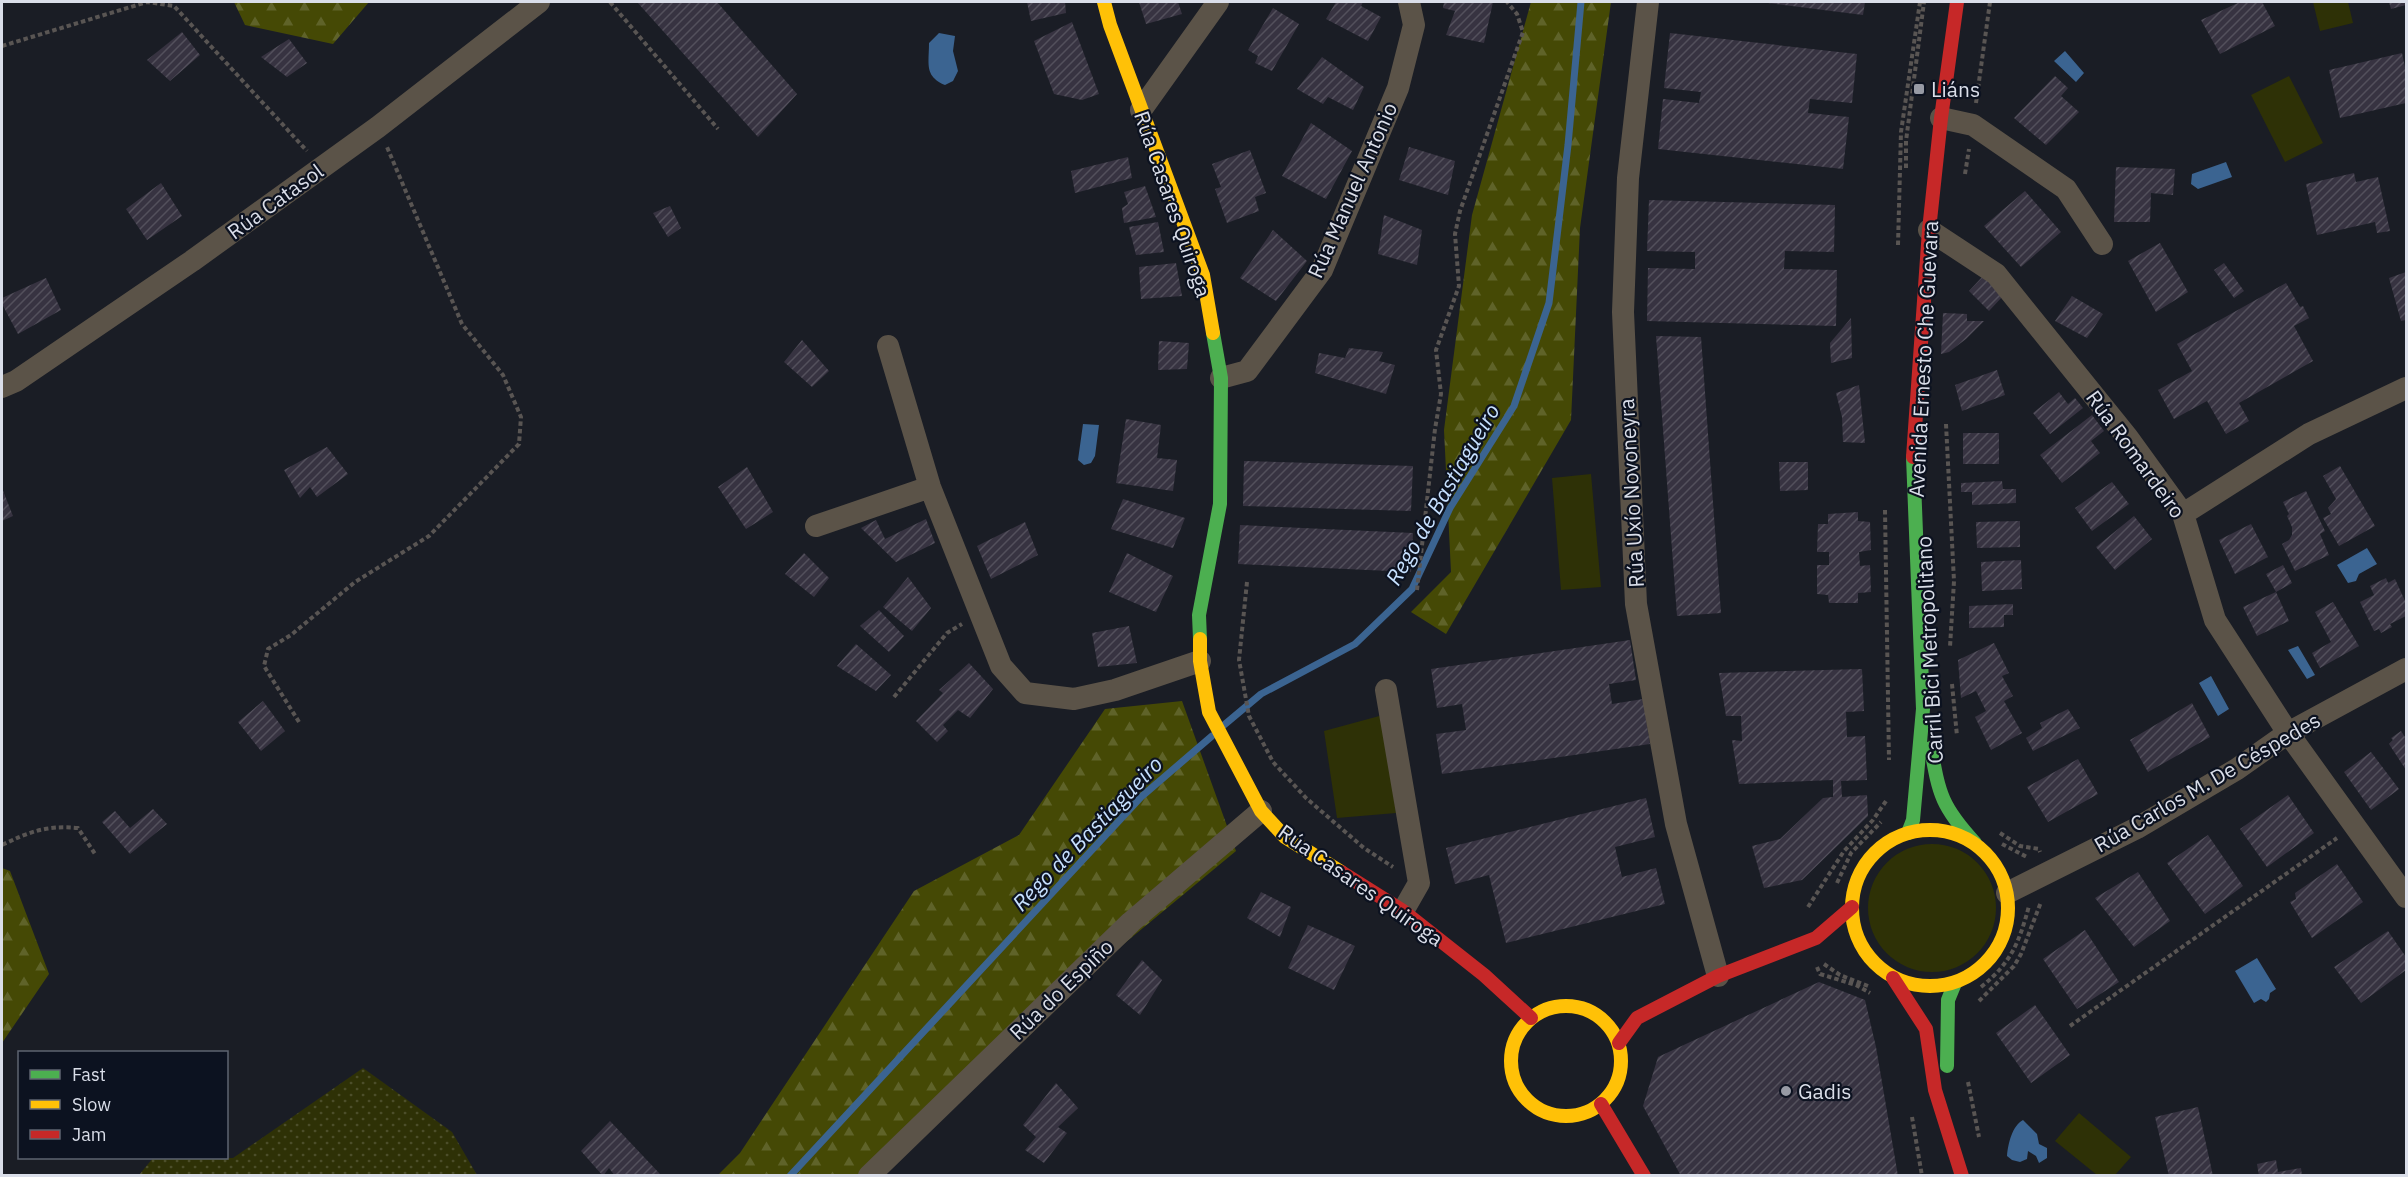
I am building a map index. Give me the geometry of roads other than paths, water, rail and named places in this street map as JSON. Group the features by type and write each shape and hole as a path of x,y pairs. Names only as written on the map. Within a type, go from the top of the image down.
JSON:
{"street":[{"name":"Rúa Catasol","path":"2,387 16,381 183,268 378,127 539,2"},
{"name":"Rúa Casares Quiroga","path":"1104,2 1110,25 1203,276 1221,378 1220,504 1199,615 1200,661 1209,712 1261,811 1284,837 1403,911 1484,975 1531,1018"},
{"path":"1141,110 1218,2"},
{"name":"Rúa Manuel Antonio","path":"1221,378 1247,371 1322,270 1398,88 1414,25 1409,2"},
{"name":"Rúa Uxío Novoneyra","path":"1648,2 1628,178 1623,312 1636,604 1676,824 1718,976"},
{"name":"Avenida Ernesto Che Guevara","path":"1908,833 1913,820 1923,709 1913,464 1929,230 1957,2"},
{"path":"1941,118 1973,125 2066,189 2102,244"},
{"name":"Rúa Romardeiro","path":"1929,230 1996,274 2128,438 2183,514 2215,620 2288,733 2406,897"},
{"path":"888,346 930,486 980,613 1001,666 1025,693 1074,699 1115,690 1200,661"},
{"path":"2183,514 2309,434 2406,388"},
{"path":"816,526 930,486"},
{"name":"Rúa Carlos M. De Céspedes","path":"2007,893 2137,828 2237,769 2288,733 2406,669"},
{"path":"1386,690 1419,883 1403,911"},
{"name":"Avenida Ernesto Che Guevara","path":"1923,709 1938,790 1953,819 1977,844"},
{"name":"Rúa do Espiño","path":"869,1176 1131,922 1261,811"},
{"path":"1926,830 1944,831 1977,844 1997,867 2007,893 2007,922 2001,941 1994,953 1971,975 1955,983 1934,987 1913,985 1893,978 1878,967 1866,953 1855,931 1852,907 1856,882 1868,861 1886,843 1908,833 1926,830"},
{"path":"1619,1043 1637,1018 1718,976 1817,940 1852,907"},
{"path":"1849,948 1866,953"},
{"path":"1893,978 1926,1029 1935,1090 1962,1176"},
{"path":"1948,1137 1948,1000 1955,983"},
{"path":"1566,1005 1585,1008 1602,1018 1612,1029 1619,1043 1622,1060 1619,1076 1612,1092 1601,1104 1586,1113 1569,1116 1552,1114 1536,1108 1523,1096 1515,1081 1512,1056 1519,1031 1531,1018 1548,1009 1566,1005"},
{"path":"1602,1018 1637,1018"},
{"path":"1601,1104 1644,1176"}],"water":[{"path":"939,33 955,36 953,51 958,71 953,81 945,85 934,78 929,68 929,43"},
{"path":"2065,51 2084,73 2076,82 2054,61"},
{"path":"2226,162 2232,177 2198,189 2191,184 2192,174"},
{"path":"1083,424 1099,425 1095,456 1091,463 1084,465 1078,460"},
{"path":"2367,548 2377,564 2359,574 2356,581 2348,583 2337,565"},
{"path":"2298,646 2315,675 2307,679 2288,650"},
{"path":"2211,676 2229,709 2218,716 2199,683"},
{"path":"2257,958 2276,989 2270,993 2266,1002 2261,999 2254,1003 2235,971"},
{"path":"2023,1120 2037,1134 2039,1144 2047,1148 2047,1158 2039,1163 2036,1156 2028,1151 2027,1159 2020,1162 2007,1156 2013,1131"}],"waterway":[{"name":"Rego de Bastiagueiro","path":"1224,725 1261,694 1355,644 1412,589 1450,508 1514,406 1549,303 1568,145 1581,2"},
{"name":"Rego de Bastiagueiro","path":"790,1176 1141,797 1212,736"}],"place":[{"name":"Liáns","path":"1919,89"},
{"name":"Gadis","path":"1786,1091"}]}
